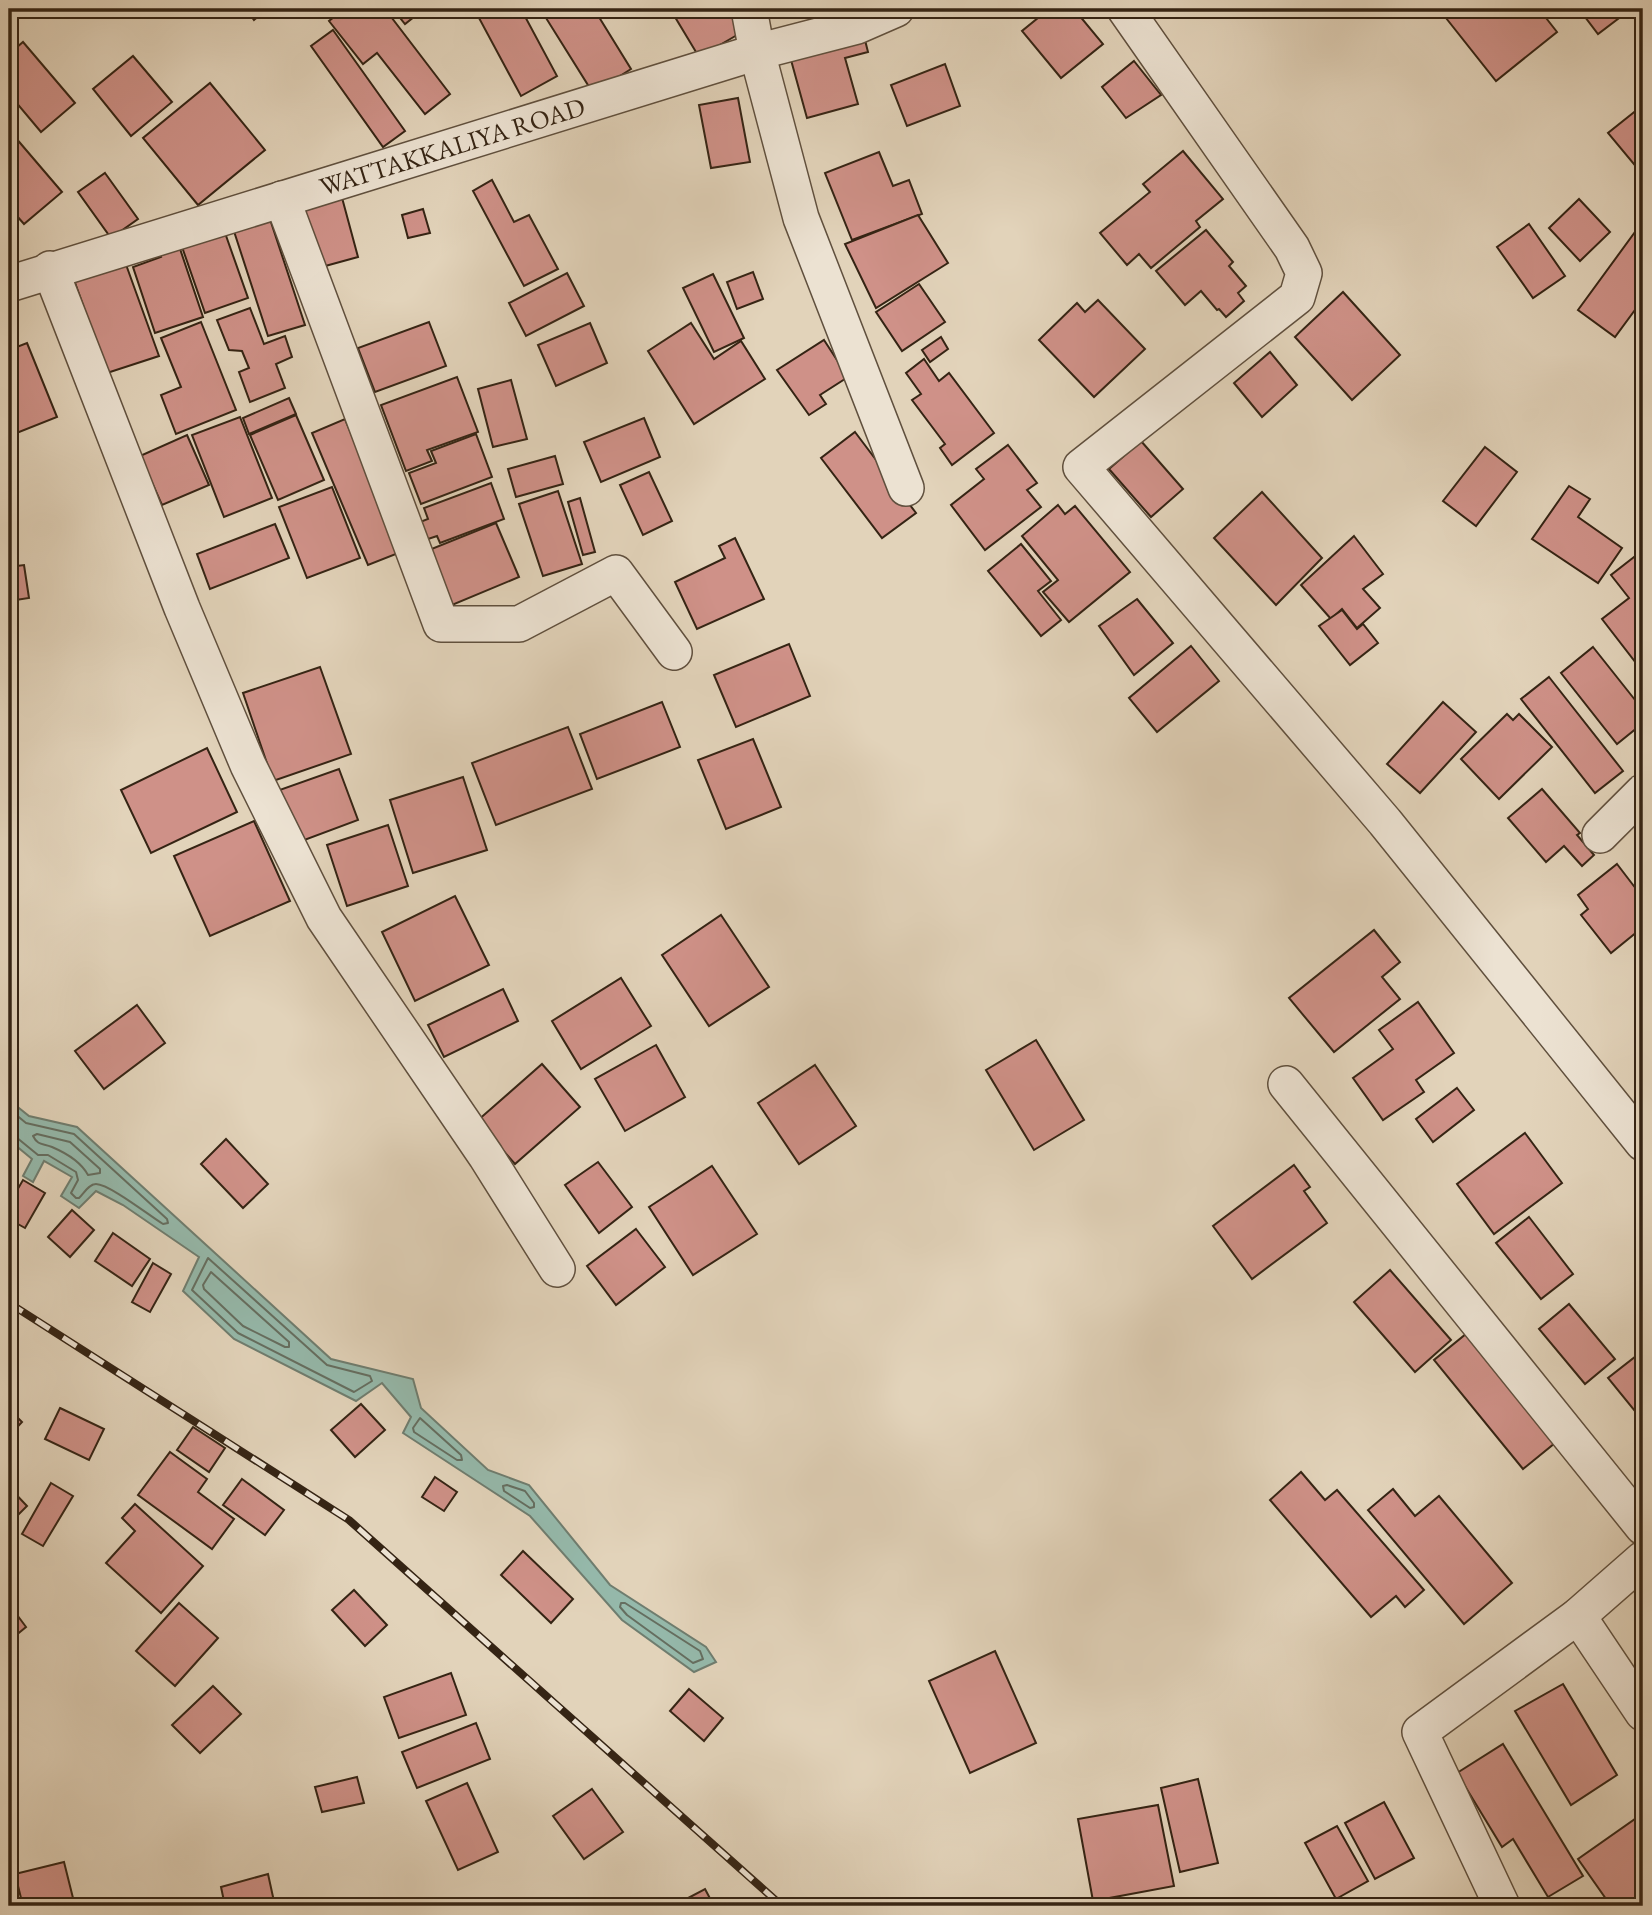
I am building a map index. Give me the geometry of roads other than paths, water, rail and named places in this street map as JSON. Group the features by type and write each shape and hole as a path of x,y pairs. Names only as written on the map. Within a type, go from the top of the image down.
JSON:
{"street":[{"path":"749,9 757,52 801,218 906,488"},
{"name":"WATTAKKALIYA ROAD","path":"9,284 50,269 757,52 857,26 896,9"},
{"path":"1125,9 1292,248 1304,273 1297,297 1081,467 1385,822 1643,1143"},
{"path":"282,199 441,624 519,624 617,573 674,652"},
{"path":"50,269 182,608 248,765 324,918 486,1156 557,1269"},
{"path":"1600,835 1643,792"},
{"path":"1286,1084 1643,1527"},
{"path":"1502,1906 1420,1732 1578,1616 1643,1559"},
{"path":"1578,1616 1643,1713"}],"water":[{"path":"9,1100 29,1116 77,1127 331,1359 413,1379 421,1408 488,1470 529,1485 610,1585 706,1647 716,1662 694,1672 622,1620 530,1516 403,1433 411,1417 382,1383 356,1401 234,1339 183,1291 199,1257 123,1205 96,1191 79,1208 61,1196 72,1177 44,1161 33,1182 23,1176 32,1159 9,1140"}],"railway":[{"path":"9,1303 349,1520 782,1906"}]}
